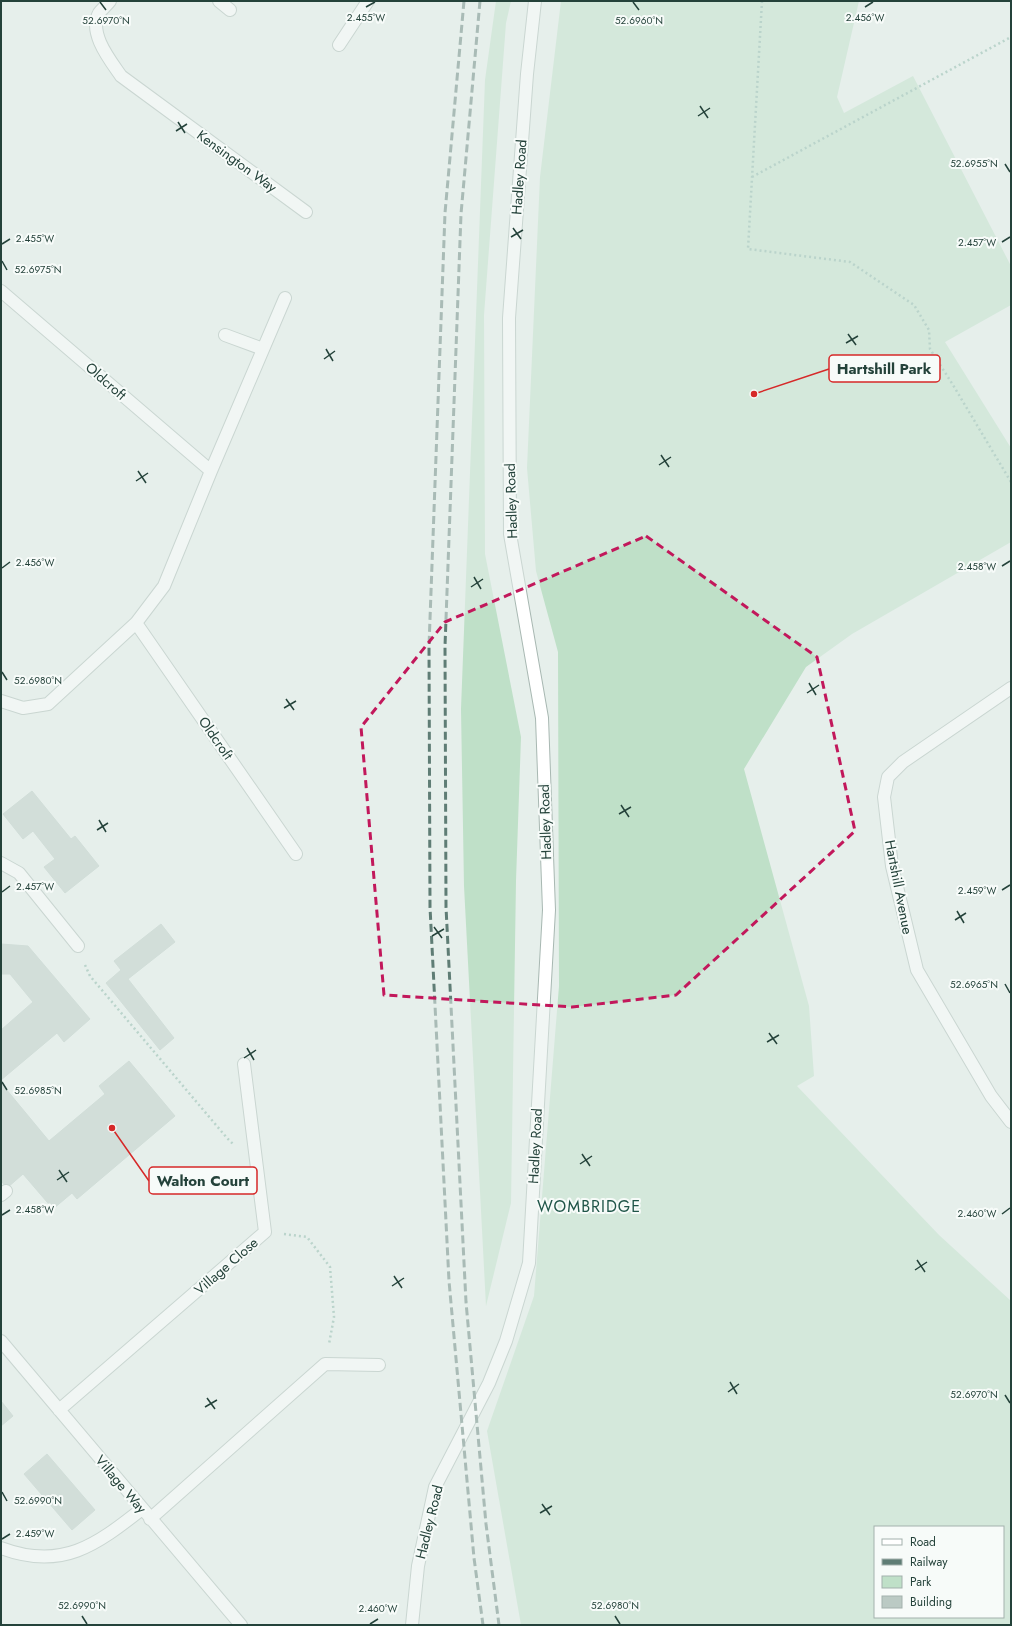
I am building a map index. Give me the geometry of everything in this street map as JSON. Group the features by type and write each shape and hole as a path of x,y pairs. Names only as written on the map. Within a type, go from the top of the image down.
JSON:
{"street":[{"name":"Kensington Way","path":"110,1 99,13 97,27 98,38 121,76 306,212"},
{"path":"219,1 230,10"},
{"path":"339,45 368,1"},
{"name":"Hadley Road","path":"412,1625 418,1566 435,1487 489,1383 506,1341 528,1263 548,910 542,718 510,534 509,318 527,74 535,1"},
{"name":"Oldcroft","path":"1,291 211,471"},
{"path":"1,701 23,708 48,704 136,623 164,586 211,471 285,298"},
{"path":"226,335 263,349"},
{"name":"Oldcroft","path":"136,623 296,854"},
{"name":"Hartshill Avenue","path":"1011,688 903,762 888,777 884,797 892,866 917,970 991,1096 1011,1122"},
{"path":"1,863 19,873 78,946"},
{"name":"Village Close","path":"59,1410 265,1232 244,1064"},
{"name":"Village Way","path":"1,1341 150,1519 242,1625"},
{"path":"150,1519 325,1364 379,1365"},
{"path":"1,1548 16,1553 50,1558 80,1550 109,1534 142,1509"}],"path":[{"path":"762,1 748,249 850,262 914,305 929,330 930,349 1011,482"},
{"path":"752,178 1011,37"},
{"path":"78,946 90,976 227,1138 256,1164"},
{"path":"265,1232 307,1236 330,1267 334,1316 325,1364"}],"highlighted area":[{"path":"646,536 817,657 855,831 676,995 572,1007 384,995 361,727 445,622"}],"green space":[{"path":"496,1 511,1 506,23 484,315 485,554 521,737 516,881 511,1203 486,1306 464,886 461,709 485,80"},
{"path":"561,1 859,1 837,97 844,113 913,76 1011,266 1011,305 945,342 1011,448 1011,542 852,634 806,667 744,769 809,1006 814,1076 797,1086 939,1235 1011,1301 1011,1625 521,1625 487,1431 534,1296 559,986 558,652 536,571 527,468 540,177"}],"building":[{"path":"32,791 71,839 75,836 99,866 65,893 44,867 55,859 33,831 23,839 3,814"},
{"path":"161,924 175,942 128,979 174,1038 160,1050 106,983 121,970 114,961"},
{"path":"1,944 28,946 90,1019 64,1042 57,1033 1,1080 1,1030 33,1002 10,974 1,974"},
{"path":"129,1061 175,1116 77,1199 72,1193 53,1209 23,1174 7,1188 1,1181 1,1083 49,1141 105,1094 99,1086"},
{"path":"1,1401 13,1416 1,1426"},
{"path":"47,1454 95,1510 72,1530 24,1474"}],"railway":[{"path":"464,1 445,213 429,646 430,907 449,1281 474,1558 483,1625"},
{"path":"480,1 461,214 445,646 446,907 466,1302 486,1524 499,1625"}],"place":[{"name":"Hartshill Park","path":"754,394"},
{"name":"Walton Court","path":"112,1128"}],"district":[{"name":"WOMBRIDGE","path":"589,1206"}]}
